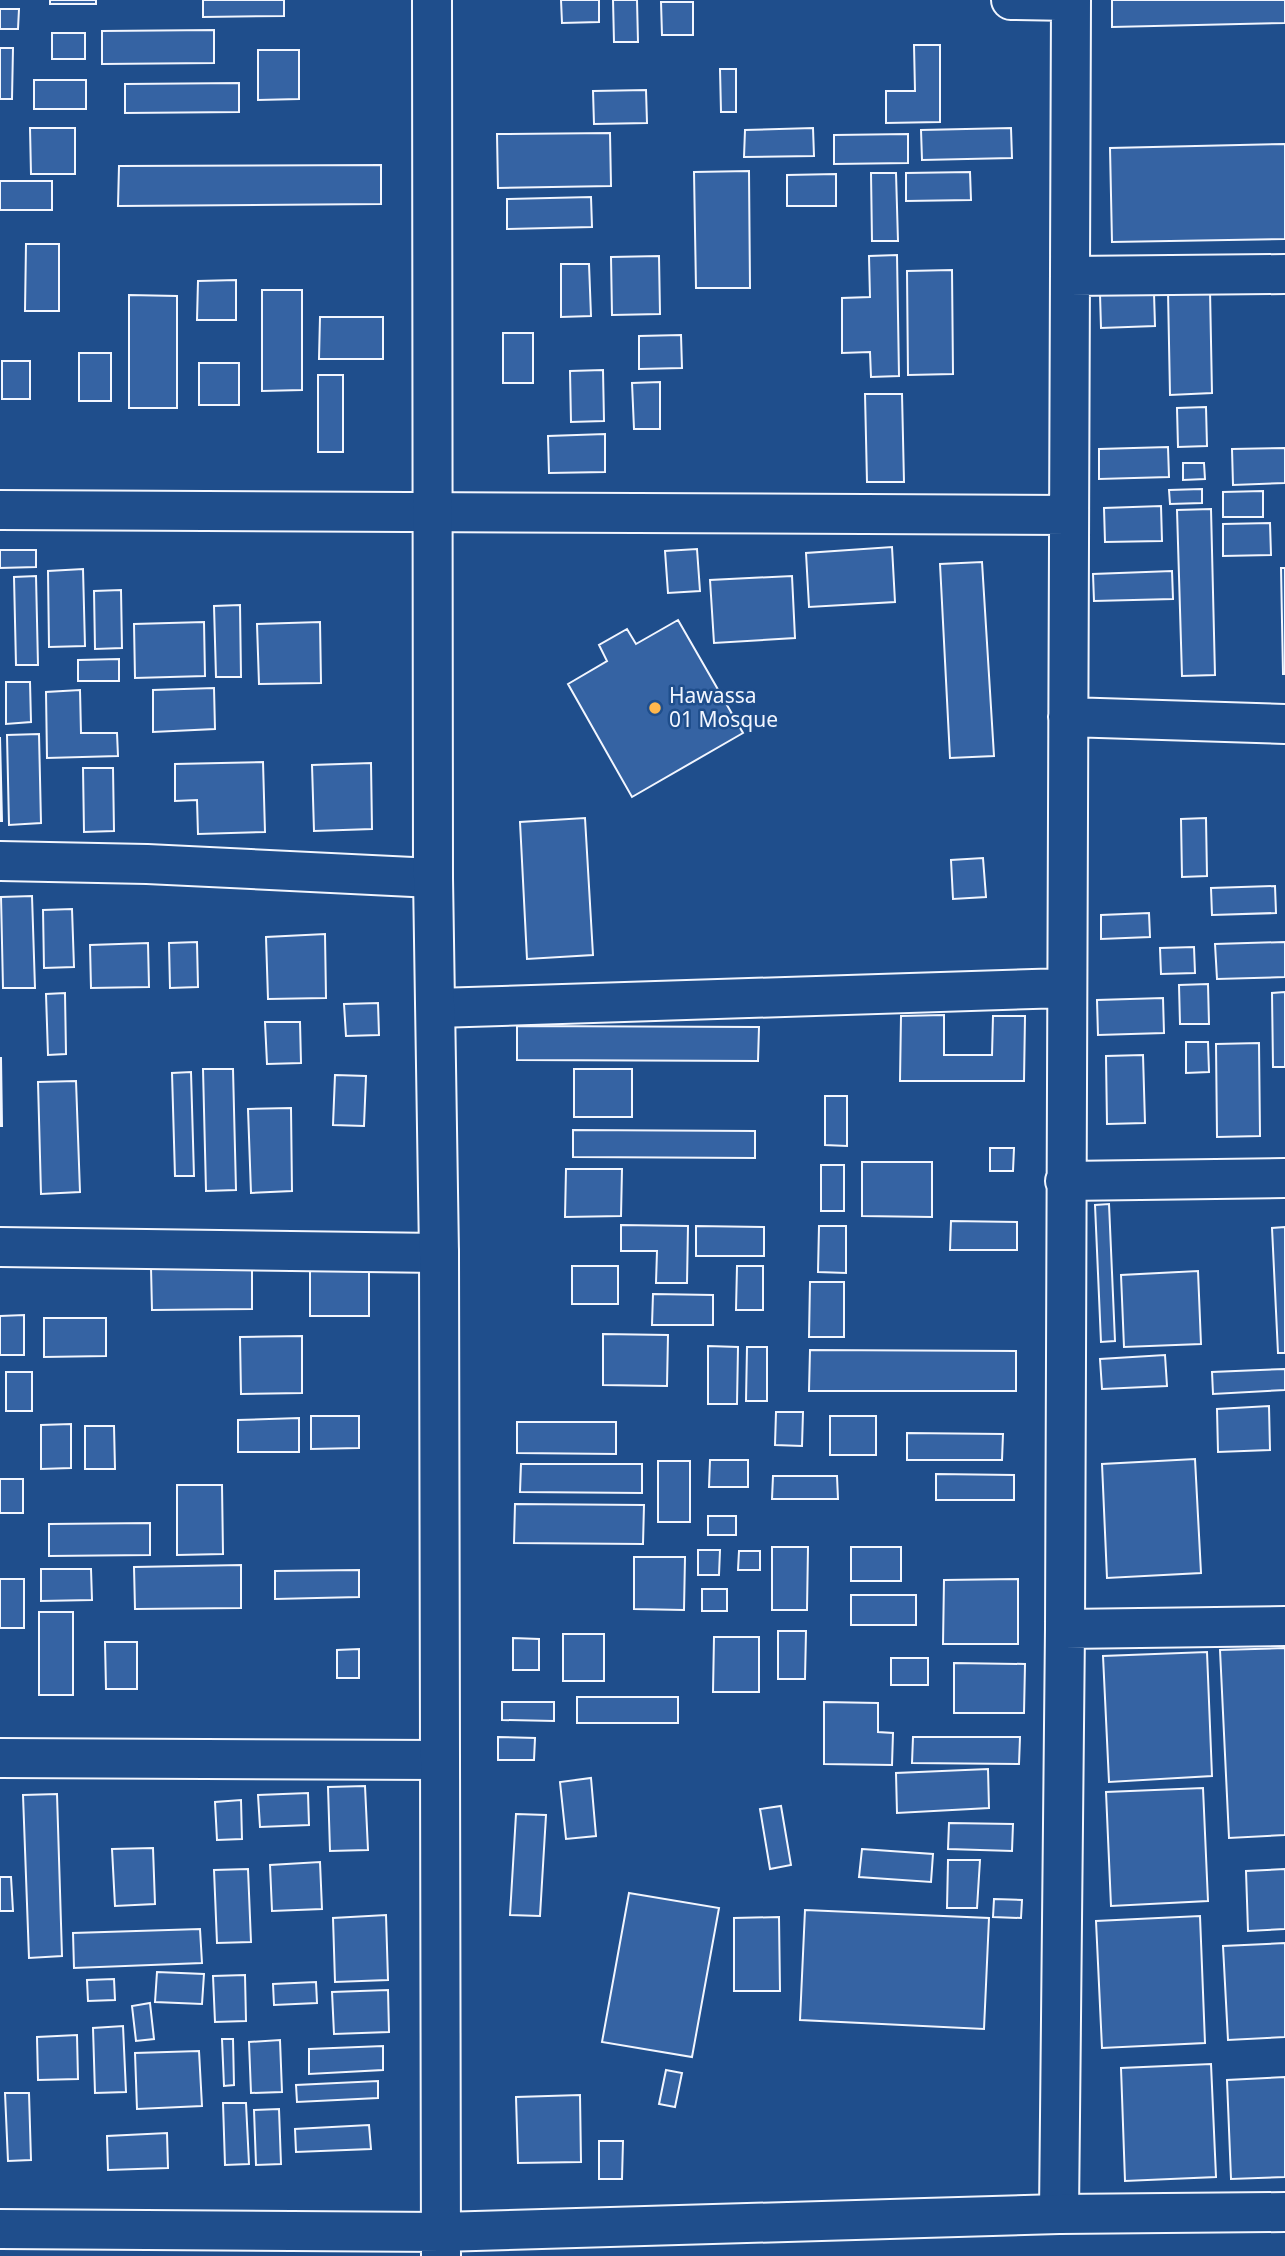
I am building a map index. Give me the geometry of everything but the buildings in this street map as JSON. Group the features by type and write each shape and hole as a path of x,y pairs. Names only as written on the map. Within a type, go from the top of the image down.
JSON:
{"street":[{"path":"432,0 433,878 439,1253 441,2244"},
{"path":"1012,0 1071,1 1065,1629 1059,2214"},
{"path":"1070,276 1285,274"},
{"path":"0,510 1069,515"},
{"path":"1068,717 1285,724"},
{"path":"0,861 147,864 433,878"},
{"path":"436,1008 1066,988"},
{"path":"1065,1181 1285,1178"},
{"path":"0,1247 439,1253"},
{"path":"1065,1629 1285,1626"},
{"path":"0,1758 440,1759"},
{"path":"0,2229 441,2244 1059,2214 1285,2212"}],"place":[{"name":"Hawassa 01 Mosque","path":"655,708"}]}
